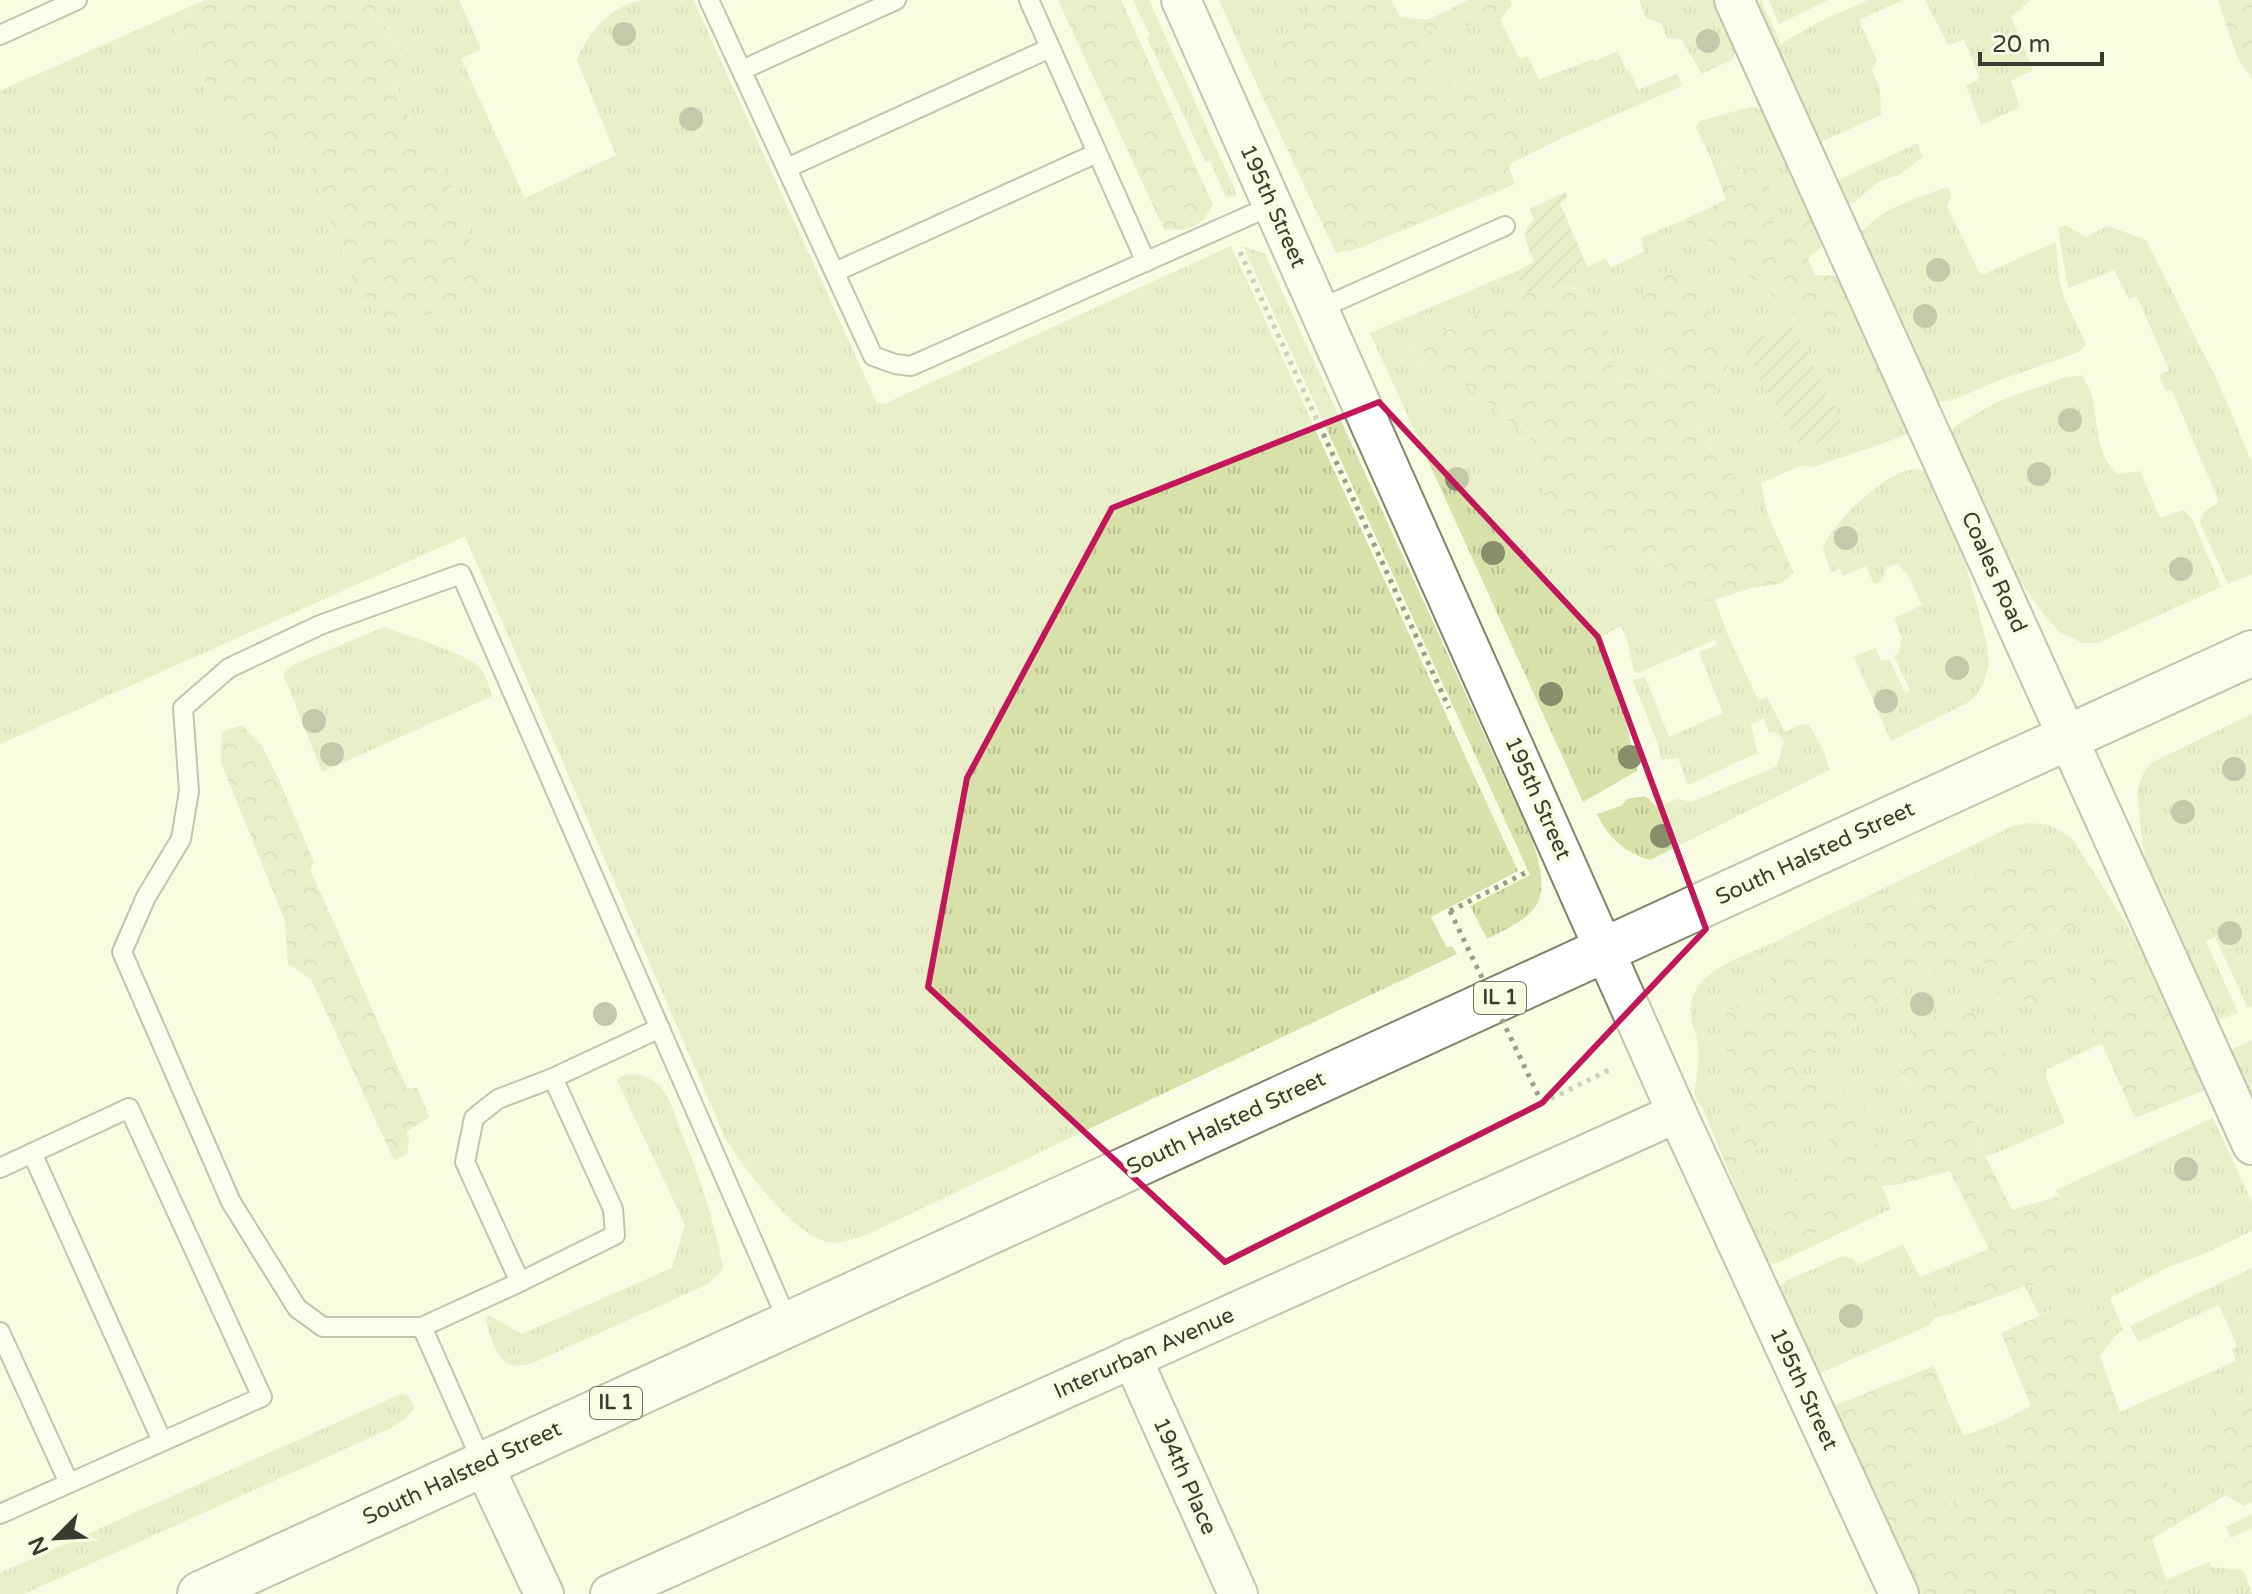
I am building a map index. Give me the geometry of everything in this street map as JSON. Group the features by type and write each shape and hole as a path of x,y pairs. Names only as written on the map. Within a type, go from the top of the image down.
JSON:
{"main road":[{"name":"South Halsted Street","path":"200,1594 2252,653"}],"street":[{"name":"195th Street","path":"1181,0 1677,1113 1899,1594"},
{"name":"Coales Road","path":"1734,0 2252,1145"},
{"name":"Interurban Avenue","path":"610,1594 1677,1113"},
{"name":"194th Place","path":"1132,1358 1238,1594"},
{"path":"483,1464 544,1594"}],"lane":[{"path":"0,35 77,0"},
{"path":"709,0 873,356 895,364 911,366 1273,205"},
{"path":"742,70 896,0"},
{"path":"1029,0 1146,262"},
{"path":"787,168 1050,48"},
{"path":"835,272 1097,153"},
{"path":"1319,309 1505,226"},
{"path":"553,1078 613,1209 615,1235 422,1327 323,1327 297,1308 231,1202 122,952 146,897 181,839 189,791 183,708 229,668 320,625 461,574 789,1324"},
{"path":"520,1282 465,1162 474,1118 498,1099 553,1078 660,1028"},
{"path":"0,1168 129,1108 262,1397 0,1514"},
{"path":"32,1153 162,1441"},
{"path":"422,1327 483,1464"},
{"path":"0,1332 69,1483"}],"path":[{"path":"1228,225 1452,715"},
{"path":"1518,859 1525,873 1450,911 1542,1103 1613,1068"}],"highlighted area":[{"path":"1379,402 1598,637 1706,929 1542,1103 1225,1262 928,987 967,778 1112,508"}],"green space":[{"path":"205,0 371,0 403,57 394,80 404,110 419,128 445,171 465,222 479,274 474,299 420,317 386,321 356,289 301,143 252,141 204,95 205,70 195,44 177,36 171,15"},
{"path":"371,0 459,0 481,49 461,59 525,198 616,155 577,60 594,30 619,9 641,0 693,0 877,403 884,404 1231,246 1518,871 1431,917 1447,948 1452,946 1457,954 870,1233 833,1243 814,1236 784,1213 742,1164 724,1135 465,536 0,744 0,91 171,15 177,36 195,44 205,70 204,95 252,141 301,142 356,289 420,317 443,308 419,128 404,110 394,79 403,56"},
{"path":"1058,0 1121,0 1213,205 1193,227 1164,229"},
{"path":"1133,0 1149,0 1236,196 1226,197 1210,161 1206,163 1147,38 1150,36"},
{"path":"1219,0 1315,0 1305,20 1290,31 1259,89"},
{"path":"1315,0 1391,0 1400,17 1428,20 1468,0 1510,0 1512,5 1500,20 1430,31 1422,46 1447,88 1479,85 1510,101 1520,151 1509,158 1515,184 1357,249 1336,253 1259,89 1290,31 1305,20"},
{"path":"1639,0 1714,0 1735,52 1733,59 1702,74 1681,39 1667,38 1661,23 1646,18"},
{"path":"1748,0 1761,0 1781,44 1817,23 1868,0 1903,0 1859,20 1877,60 1872,70 1880,89 1881,115 1821,142 1805,130"},
{"path":"1769,0 1828,0 1779,24"},
{"path":"1925,0 2031,0 2011,16 2033,70 2011,81 2020,107 1981,125 1966,86 1980,78 1964,40 1948,45"},
{"path":"2218,0 2252,0 2252,79 2238,59"},
{"path":"1500,20 1520,59 1528,57 1539,80 1618,51 1638,90 1677,74 1682,86 1510,164 1479,85 1447,88 1422,46 1430,31"},
{"path":"1750,107 1761,109 1810,218 1779,243 1768,236 1762,166 1740,171 1710,156 1696,128 1700,121"},
{"path":"1917,143 1923,157 1899,175 1879,181 1856,201 1847,204 1839,201 1835,182"},
{"path":"1710,156 1740,171 1762,165 1779,212 1768,236 1779,243 1810,218 1824,245 1808,258 1815,275 1837,276 1849,303 1840,322 1811,328 1683,220 1726,200"},
{"path":"1947,187 1951,196 1947,206 1980,274 2056,242 2064,298 2086,344 2079,352 1953,400 1937,402 1929,400 1858,237 1886,212"},
{"path":"1565,192 1568,198 1560,203 1586,264 1569,269 1567,284 1570,287 1521,294 1519,270 1534,262 1525,235 1534,220 1530,209"},
{"path":"1683,220 1811,327 1840,322 1849,303 1909,433 1812,467 1802,465 1761,483 1768,516 1741,503 1741,484 1700,435 1702,408 1730,368 1641,300 1658,336 1664,372 1622,384 1607,355 1594,294 1567,284 1570,276 1568,269 1586,264 1588,267 1605,258 1611,267 1644,252 1641,238"},
{"path":"2066,225 2086,237 2108,226 2146,240 2218,382 2252,463 2252,574 2228,584 2200,523 2205,512 2219,502 2172,390 2166,391 2159,375 2169,370 2137,296 2129,299 2114,270 2068,288 2058,228"},
{"path":"1243,246 1265,254 1532,839 1541,877 1538,902 1521,921 1487,939 1470,906 1530,875"},
{"path":"1519,270 1521,294 1413,345 1420,366 1471,389 1529,434 1543,481 1546,510 1623,557 1647,552 1672,574 1684,592 1708,602 1715,600 1758,700 1767,697 1785,732 1802,724 1809,725 1824,751 1829,770 1650,860 1618,843 1597,814 1621,806 1627,799 1645,796 1657,807 1678,799 1692,802 1777,766 1784,741 1776,732 1769,733 1764,718 1751,724 1757,753 1688,785 1678,758 1661,760 1659,747 1633,680 1645,677 1669,737 1723,713 1699,652 1717,645 1716,639 1638,673 1634,671 1626,636 1620,626 1597,640 1617,695 1628,709 1625,717 1637,771 1583,802 1370,333"},
{"path":"1656,271 1690,275 1707,305 1730,368 1702,408 1700,435 1741,484 1741,503 1768,516 1794,573 1779,584 1751,588 1708,602 1684,592 1672,574 1647,552 1623,557 1581,540 1546,510 1543,481 1529,434 1471,389 1420,366 1413,345 1521,294 1563,286 1594,294 1612,339 1607,355 1622,384 1664,372 1658,336 1641,300"},
{"path":"1787,324 1794,327 1843,426 1843,431 1802,450 1742,347"},
{"path":"2082,375 2091,393 2101,447 2110,466 2118,474 2140,471 2160,518 2184,510 2192,519 2221,587 2097,643 2083,643 2061,633 2009,566 1949,438 1955,426 1997,402 2063,378"},
{"path":"1915,469 1928,472 1966,565 1987,645 1989,666 1983,684 1969,702 1891,741 1854,657 1875,648 1881,661 1889,659 1906,694 1910,690 1894,656 1899,652 1902,637 1894,618 1922,605 1906,571 1899,564 1887,567 1882,581 1874,584 1866,566 1843,576 1840,568 1831,573 1823,548 1838,524 1862,499 1889,479"},
{"path":"384,627 472,662 484,673 492,696 322,772 283,674 293,665"},
{"path":"2252,714 2252,1006 2248,1008 2215,937 2206,941 2238,1013 2209,1022 2149,877 2137,792 2143,774 2151,763"},
{"path":"242,725 262,746 279,780 314,862 310,869 407,1088 417,1088 429,1117 406,1132 409,1140 407,1154 394,1160 311,979 288,964 285,921 221,762 222,732"},
{"path":"2030,823 2050,825 2072,838 2139,944 2112,950 2095,1028 2102,1043 2046,1070 2046,1078 2065,1123 1994,1154 1985,1155 1972,1121 2001,1098 1920,1020 1899,1064 1912,1099 1926,1114 1919,1136 1864,1146 1863,1128 1828,1075 1798,1076 1793,1063 1824,1050 1876,1008 1933,972 1984,960 2015,957 2010,944 2020,936 2040,930 2058,931 2051,869 2037,862 1968,876 1949,902 1939,910 1928,899 1886,897 1868,912 1863,938 1846,951 1828,948 1816,921 2013,826"},
{"path":"2004,862 2037,862 2076,878 2087,889 2088,903 2080,928 2033,931 2010,944 2015,957 2042,963 2052,972 2063,998 2045,1007 1992,990 1984,960 1933,972 1876,1008 1824,1050 1793,1063 1798,1076 1828,1075 1865,1107 1864,1145 1919,1136 1926,1114 1912,1099 1899,1063 1920,1020 1967,1008 1997,1026 2009,1063 2001,1098 1972,1122 1985,1155 2012,1210 2059,1196 2072,1214 2084,1242 2076,1270 2048,1284 2025,1286 1934,1318 1930,1311 1933,1297 1987,1269 1989,1249 1950,1171 1882,1186 1817,1232 1777,1249 1770,1217 1786,1183 1832,1156 1827,1132 1790,1135 1751,1151 1735,1187 1720,1150 1739,1130 1746,1103 1755,1084 1765,1074 1738,1074 1719,1040 1727,1011 1763,1003 1772,975 1765,953 1775,942 1816,921 1828,948 1846,951 1863,938 1868,911 1886,897 1929,899 1939,910 1949,902 1968,876"},
{"path":"1775,942 1765,953 1772,975 1763,1003 1728,1011 1719,1040 1738,1074 1766,1074 1746,1103 1739,1130 1720,1150 1695,1094 1698,1051 1691,1018 1692,999 1708,976 1734,960"},
{"path":"2139,944 2166,997 2203,1091 2135,1118 2095,1028 2088,992 2093,964 2112,950"},
{"path":"2251,1040 2252,1043 2252,1114 2223,1054"},
{"path":"629,1074 651,1080 668,1098 705,1196 723,1266 706,1285 535,1362 513,1365 505,1362 495,1348 485,1319 488,1315 522,1334 672,1268 685,1225 617,1080"},
{"path":"2213,1118 2252,1202 2252,1231 2170,1266 2110,1298 2123,1330 2117,1334 2105,1310 2094,1311 2066,1304 2039,1315 2025,1286 2048,1284 2072,1214 2056,1190"},
{"path":"1827,1131 1833,1156 1786,1183 1777,1248 1817,1232 1882,1186 1891,1209 1775,1264 1767,1263 1735,1187 1751,1151 1790,1135"},
{"path":"1903,1245 1920,1277 1989,1249 1987,1269 1933,1297 1930,1311 1934,1318 1930,1325 1818,1374 1778,1290 1786,1281 1843,1256 1852,1258 1858,1265"},
{"path":"2252,1268 2252,1379 2240,1403 2219,1474 2226,1495 2183,1520 2152,1445 2120,1430 2120,1412 2236,1361 2232,1349 2237,1346 2219,1305 2138,1342 2130,1326"},
{"path":"2066,1304 2094,1311 2105,1310 2117,1334 2100,1356 2120,1412 2120,1429 2152,1445 2183,1520 2152,1539 2171,1594 1917,1594 1834,1406 1934,1366 1952,1411 1916,1434 1912,1474 1921,1506 1961,1500 1988,1489 2014,1475 1998,1423 2031,1406 2001,1333"},
{"path":"2252,1379 2252,1502 2244,1506 2226,1495 2219,1474 2200,1464 2199,1441 2214,1407 2240,1403"},
{"path":"401,1394 407,1395 415,1407 391,1428 24,1594 0,1594 0,1573"},
{"path":"1952,1411 1964,1436 1998,1423 2014,1475 1961,1500 1921,1506 1912,1474 1916,1434"},
{"path":"2252,1514 2252,1528 2231,1538 2226,1527"},
{"path":"2209,1562 2211,1567 2243,1570 2252,1594 2171,1594 2166,1580"}]}
